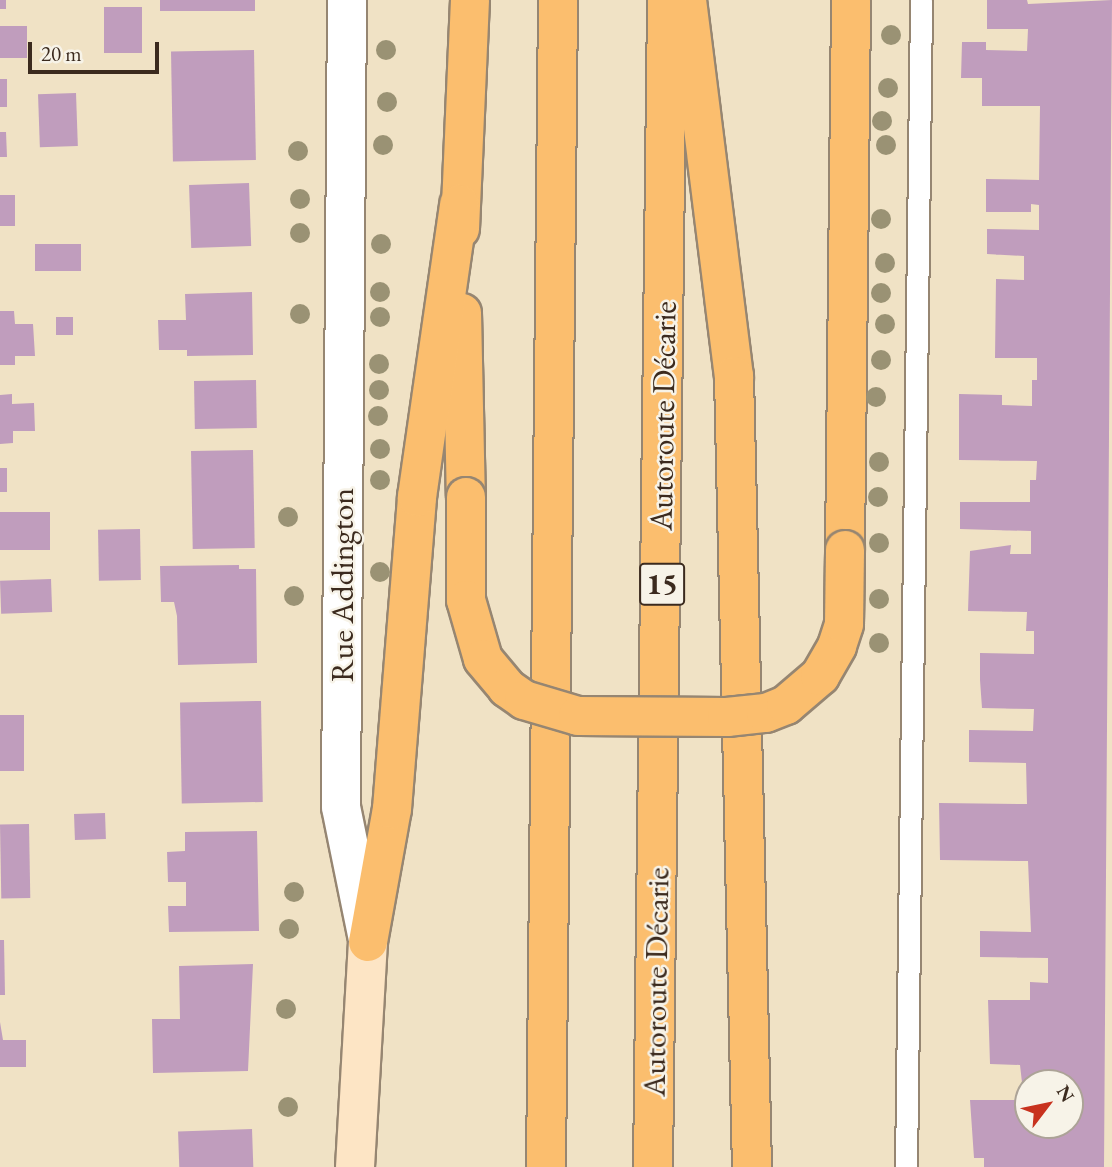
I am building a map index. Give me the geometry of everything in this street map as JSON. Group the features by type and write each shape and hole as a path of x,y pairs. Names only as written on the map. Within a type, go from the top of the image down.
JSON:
{"highway":[{"path":"470,0 459,204 466,600 483,659 501,682 524,700 578,716 727,717 766,713 786,705 820,676 837,646 844,624 851,0"},
{"path":"546,1167 558,0"},
{"name":"Autoroute Décarie","path":"653,1167 667,0"},
{"path":"687,0 734,376 752,1167"},
{"path":"368,942 392,809 417,497 459,204"}],"main road":[{"name":"Rue Addington","path":"355,1167 368,942"}],"street":[{"name":"Rue Addington","path":"346,0 341,807 368,942"}],"lane":[{"path":"905,1167 921,0"}],"building":[{"path":"0,0 6,0 6,9 0,9"},
{"path":"160,0 255,0 255,11 160,11"},
{"path":"987,0 1027,0 1028,4 1112,0 1104,1167 984,1167 984,1158 974,1158 970,1100 1014,1100 1014,1139 1084,1139 1084,1069 1020,1069 1020,1065 990,1064 988,1000 1030,1000 1030,982 1048,983 1048,958 980,957 980,931 1031,932 1028,861 940,860 939,803 1027,804 1026,763 969,762 969,730 1033,731 1034,709 982,708 980,653 1034,654 1034,631 1026,631 1027,612 968,611 970,551 1011,545 1010,554 1031,554 1031,531 960,529 960,502 1030,502 1030,480 1036,480 1037,461 959,460 959,394 1002,395 1002,405 1032,406 1032,380 1037,380 1037,358 995,358 996,279 1024,280 1024,256 987,254 987,229 1039,230 1039,205 1031,204 1031,212 986,212 986,179 1039,180 1040,106 982,106 982,78 961,78 962,42 986,42 986,50 1027,51 1028,29 987,29"},
{"path":"104,7 142,7 142,53 104,53"},
{"path":"0,26 27,26 27,58 0,58"},
{"path":"254,50 256,160 173,161 171,51"},
{"path":"0,79 7,79 7,107 0,107"},
{"path":"76,93 78,146 40,147 38,94"},
{"path":"0,132 6,132 7,157 0,157"},
{"path":"249,183 251,246 191,248 189,185"},
{"path":"0,195 15,195 15,226 0,226"},
{"path":"35,244 81,244 81,271 35,271"},
{"path":"252,292 253,355 187,356 187,350 159,350 158,320 186,320 185,294"},
{"path":"0,311 14,311 15,324 33,324 35,356 15,356 15,365 0,365"},
{"path":"56,317 73,317 73,335 56,335"},
{"path":"256,380 257,428 195,429 194,381"},
{"path":"12,394 12,404 34,403 35,431 13,431 13,443 0,444 0,395"},
{"path":"253,450 255,548 193,549 191,451"},
{"path":"0,468 7,468 7,492 0,492"},
{"path":"0,512 50,512 50,550 0,550"},
{"path":"140,529 141,580 99,581 98,530"},
{"path":"239,565 239,569 256,569 257,663 178,665 177,616 174,602 161,602 160,566"},
{"path":"51,579 52,612 1,614 0,581"},
{"path":"261,701 263,802 182,803 180,702"},
{"path":"0,715 24,715 24,771 0,771"},
{"path":"105,813 106,839 75,840 74,814"},
{"path":"29,824 30,898 1,898 0,825"},
{"path":"257,831 259,931 169,932 168,906 186,906 186,882 168,882 167,852 185,851 185,832"},
{"path":"0,940 4,940 5,995 0,995"},
{"path":"253,964 248,1071 153,1073 152,1019 180,1019 179,966"},
{"path":"0,1022 3,1040 26,1040 26,1067 0,1067"},
{"path":"252,1129 253,1167 179,1167 178,1132"}]}
